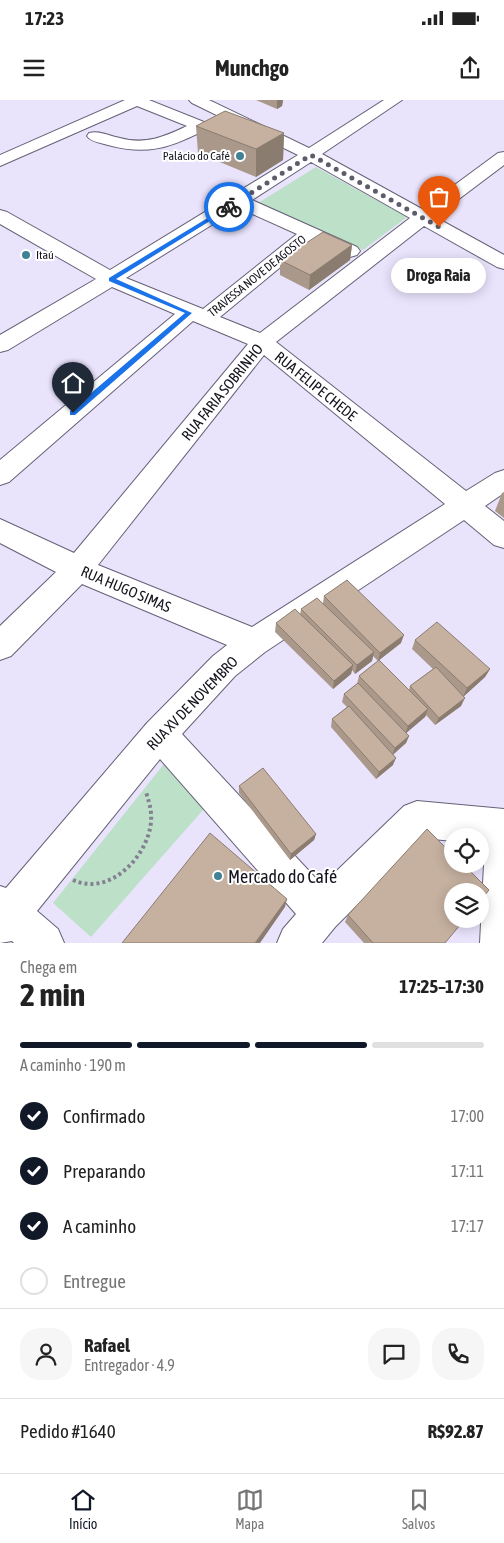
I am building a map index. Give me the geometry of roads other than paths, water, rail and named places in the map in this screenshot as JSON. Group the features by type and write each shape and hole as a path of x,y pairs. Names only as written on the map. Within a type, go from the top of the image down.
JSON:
{"street":[{"path":"0,149 115,100"},
{"path":"0,161 136,100 161,105 201,126 245,144"},
{"path":"197,100 272,138 304,160 423,218 504,263"},
{"path":"0,344 240,201 394,100"},
{"path":"95,136 126,146 151,147 164,144 201,126"},
{"path":"272,138 299,140 338,137"},
{"name":"RUA FARIA SOBRINHO","path":"0,646 78,569 262,342 367,258 504,157"},
{"path":"280,158 304,160"},
{"path":"240,201 367,258"},
{"name":"RUA FELIPE CHEDE","path":"0,216 111,279 262,342 504,537"},
{"name":"TRAVESSA NOVE DE AGOSTO","path":"0,475 196,316 310,233"},
{"name":"RUA XV DE NOVEMBRO","path":"3,915 49,866 159,734 218,672 254,642 504,480"},
{"name":"RUA HUGO SIMAS","path":"0,530 78,569 254,642"},
{"path":"159,734 321,913"},
{"path":"297,943 321,913 417,819 503,827 500,943"},
{"path":"3,915 44,943"}],"place":[{"name":"Palácio do Café","path":"240,156"},
{"name":"Droga Raia","path":"439,227"},
{"name":"Itaú","path":"26,255"},
{"name":"Mercado do Café","path":"218,876"}]}
